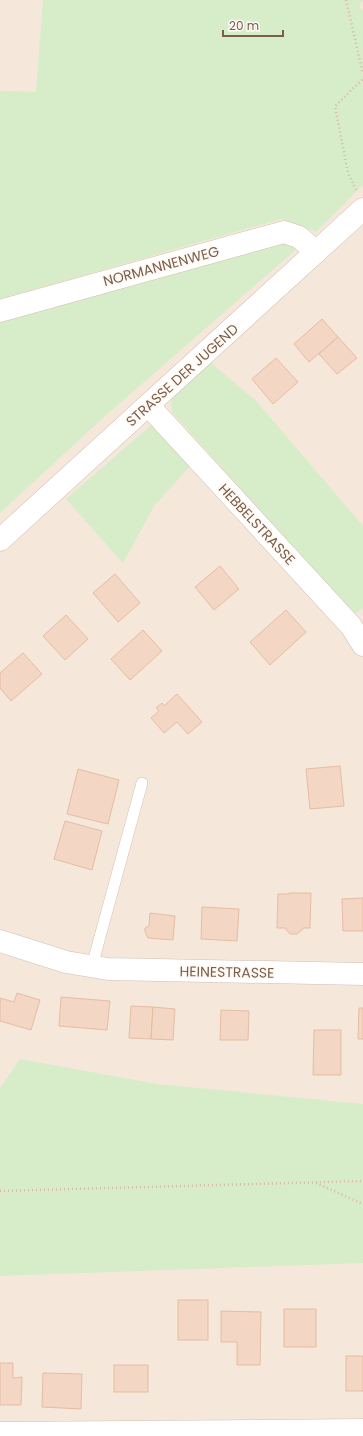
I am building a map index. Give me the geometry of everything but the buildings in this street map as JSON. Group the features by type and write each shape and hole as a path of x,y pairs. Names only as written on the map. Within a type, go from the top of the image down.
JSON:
{"street":[{"name":"STRASSE DER JUGEND","path":"0,540 316,252 360,200"},
{"name":"NORMANNENWEG","path":"0,310 284,232 299,237 316,252"},
{"name":"HEBBELSTRASSE","path":"148,405 357,621 363,644"},
{"name":"HEINESTRASSE","path":"0,941 66,962 108,969 363,974"},
{"path":"0,1433 363,1430"}],"lane":[{"path":"92,966 142,783"}],"path":[{"path":"346,0 363,74"},
{"path":"360,200 348,173 335,106 363,79"},
{"path":"0,1191 363,1181"},
{"path":"314,1182 363,1204"}],"shaded area":[{"path":"0,0 363,0 363,1436 0,1436"}],"green space":[{"path":"43,0 363,0 359,6 363,11 363,185 316,232 281,219 0,299 0,91 36,92"},
{"path":"275,243 300,246 104,417 0,513 0,320"},
{"path":"210,362 256,401 363,526 363,608 353,615 172,412 171,397"},
{"path":"156,421 193,463 154,506 123,563 66,499"},
{"path":"20,1059 157,1084 363,1104 363,1263 0,1276 0,1088"}]}
